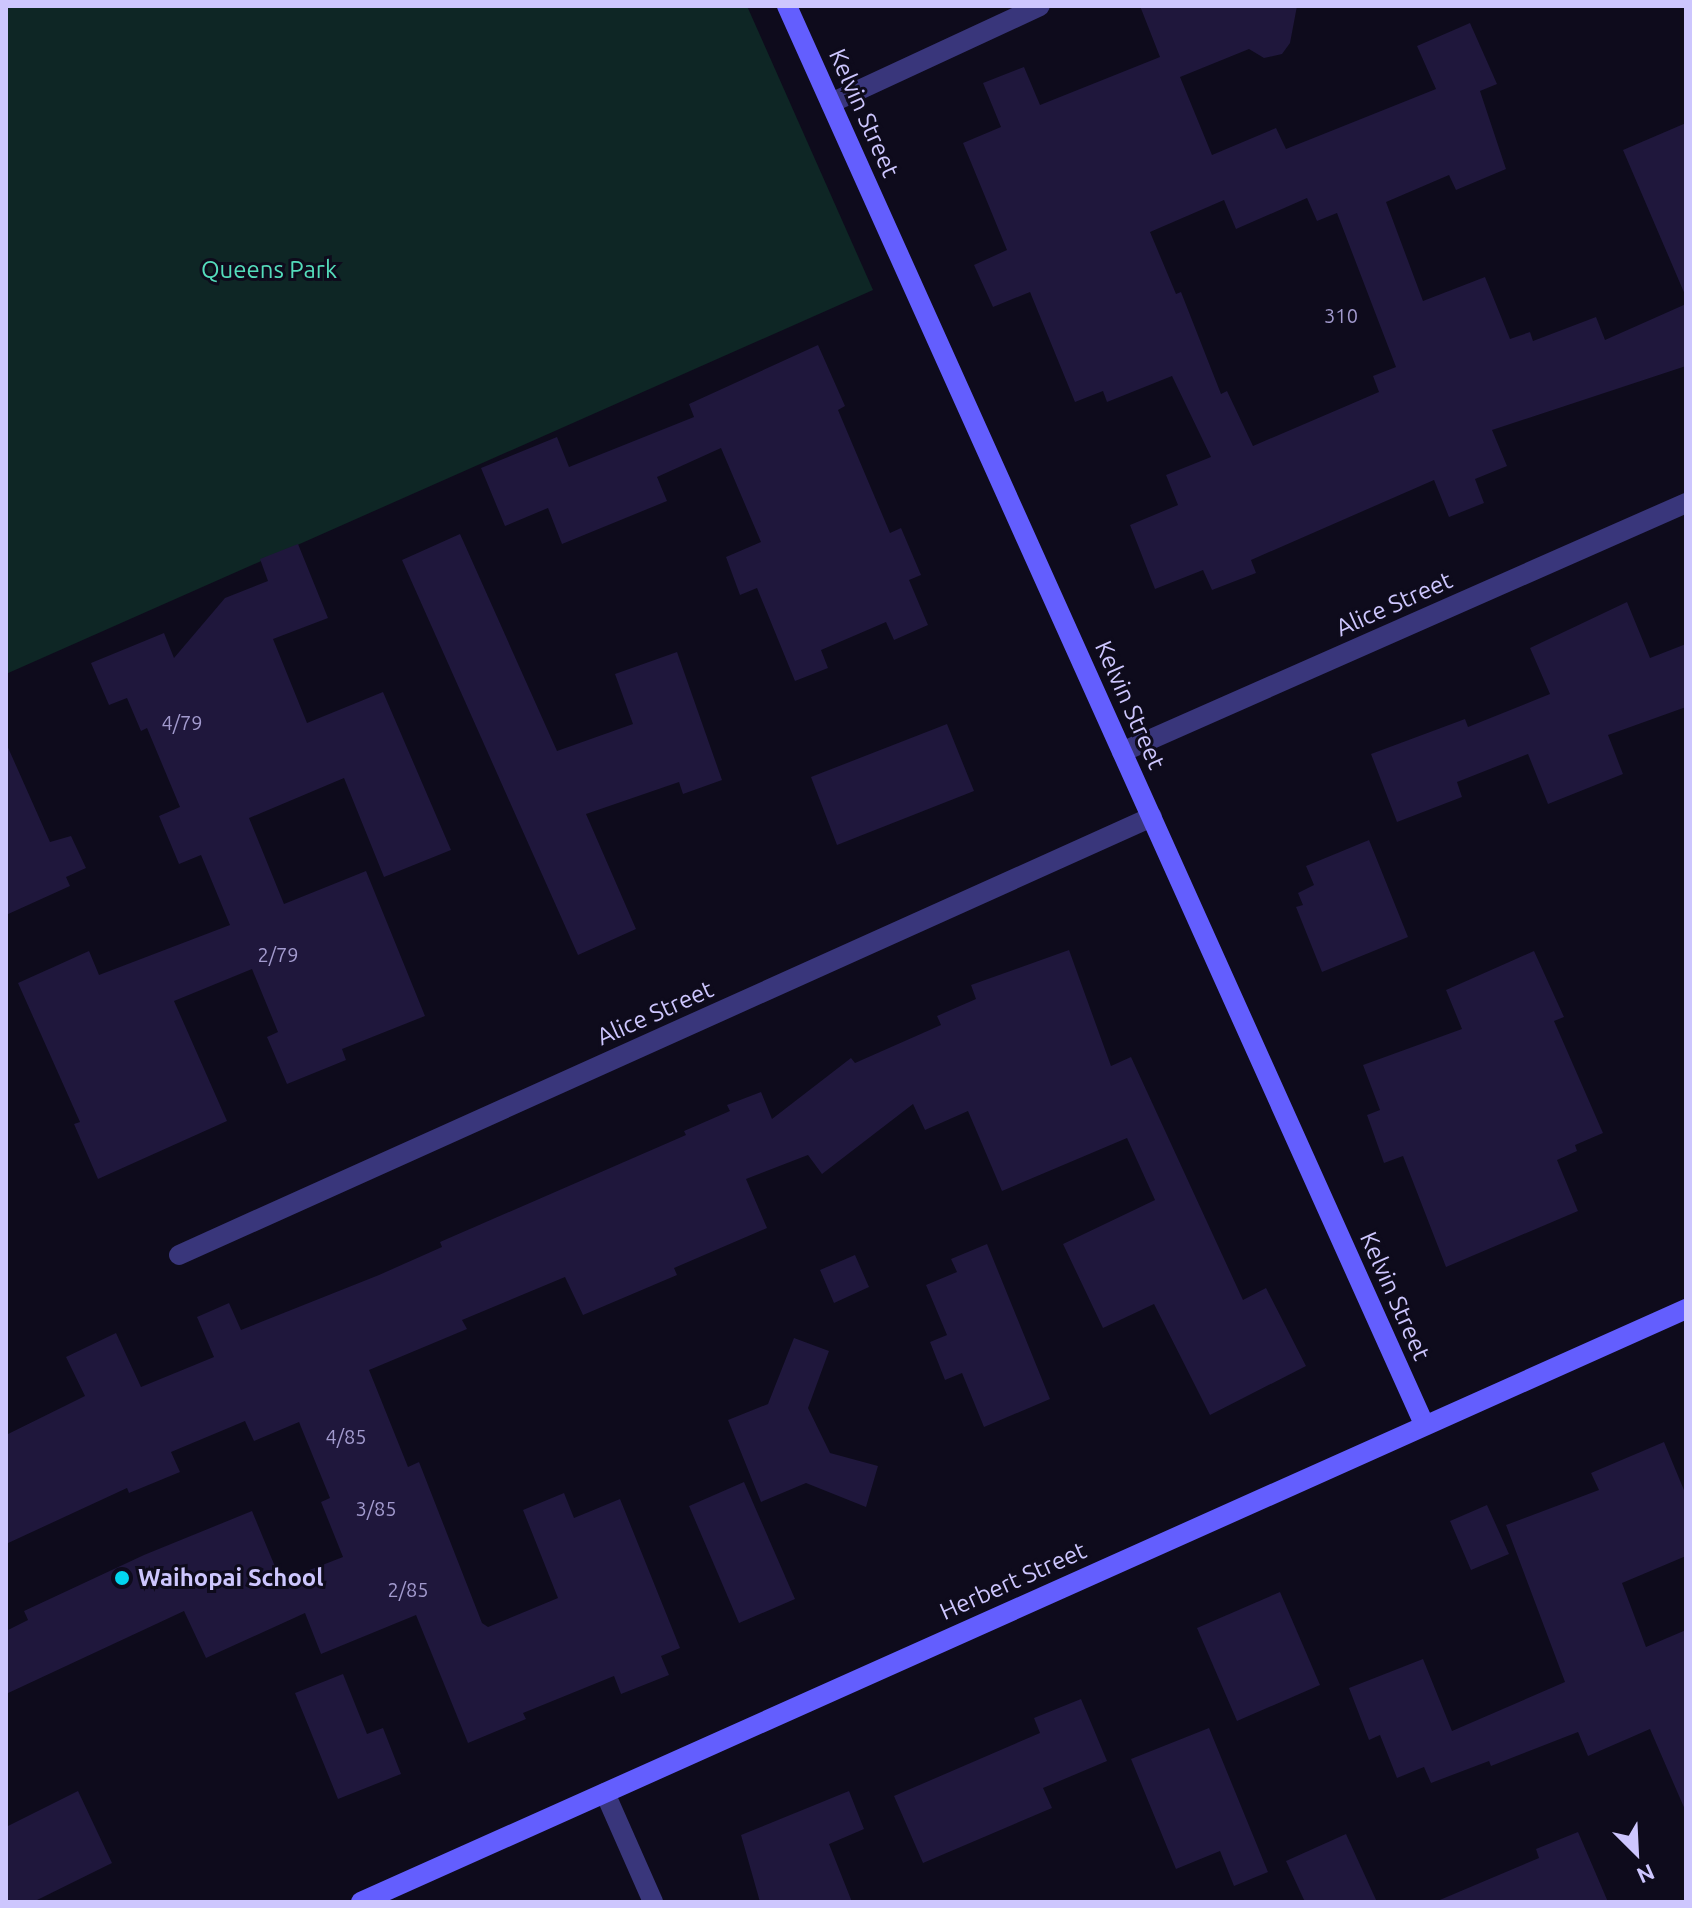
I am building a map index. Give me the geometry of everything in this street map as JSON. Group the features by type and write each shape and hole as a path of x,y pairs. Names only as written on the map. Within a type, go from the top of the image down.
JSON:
{"main road":[{"name":"Kelvin Street","path":"787,6 1424,1424"},
{"name":"Herbert Street","path":"361,1902 1686,1309"}],"street":[{"path":"831,103 1040,6"},
{"name":"Alice Street","path":"1122,752 1686,503"},
{"name":"Alice Street","path":"179,1255 1152,817"},
{"path":"605,1793 653,1902"}],"green space":[{"name":"Queens Park","path":"6,6 747,6 873,290 6,674"}],"building":[{"path":"1140,6 1297,6 1290,43 1282,54 1264,58 1249,49 1180,77 1212,155 1276,128 1286,149 1436,89 1417,46 1470,23 1497,84 1480,91 1506,169 1456,190 1449,175 1386,202 1423,301 1485,277 1510,339 1530,332 1533,341 1596,317 1605,340 1686,304 1686,366 1492,430 1507,466 1475,479 1484,503 1449,517 1434,480 1251,560 1256,573 1212,590 1203,570 1155,589 1130,525 1178,505 1166,475 1211,457 1172,376 1107,402 1103,391 1075,402 1030,292 993,307 974,265 1007,250 963,143 1001,127 983,83 1024,67 1040,105 1160,57","holes":["1307,198 1317,221 1337,213 1396,367 1373,376 1379,392 1253,446 1227,391 1221,394 1181,292 1176,294 1150,232 1224,200 1236,229"]},
{"path":"1686,123 1686,297 1623,150"},
{"path":"818,345 845,406 838,410 890,533 901,528 921,575 909,580 928,625 894,640 886,622 821,650 828,668 795,681 757,588 740,595 726,557 761,542 721,448 657,477 667,501 562,544 548,508 505,526 481,468 557,437 569,467 694,417 689,404"},
{"path":"460,534 557,751 633,724 615,674 677,652 722,780 683,794 679,782 586,814 636,929 578,955 402,560"},
{"path":"298,544 328,618 273,639 307,723 383,692 451,850 384,877 344,778 249,818 284,904 366,871 425,1016 342,1049 346,1060 287,1084 267,1037 278,1032 252,969 174,1001 227,1121 98,1179 74,1124 80,1122 18,983 89,951 99,975 230,925 201,855 179,864 159,816 180,807 147,728 141,731 127,698 109,705 91,663 164,633 174,658 225,598 268,581 260,559"},
{"path":"1627,602 1650,658 1686,644 1686,707 1608,735 1623,774 1548,804 1528,754 1457,782 1462,797 1397,822 1371,754 1465,719 1468,727 1550,694 1530,648"},
{"path":"947,724 974,791 837,845 811,777"},
{"path":"6,743 50,842 71,836 86,868 66,877 70,886 6,915"},
{"path":"1369,840 1408,937 1322,972 1296,907 1303,905 1298,893 1314,885 1306,866"},
{"path":"1069,950 1111,1066 1131,1057 1243,1300 1266,1288 1306,1366 1210,1415 1154,1304 1103,1328 1063,1244 1155,1200 1127,1138 1002,1191 968,1111 925,1130 913,1104 822,1174 808,1155 746,1179 767,1228 674,1268 677,1275 583,1315 565,1277 462,1320 467,1329 369,1370 408,1467 419,1462 482,1623 488,1627 558,1598 523,1510 564,1493 574,1518 620,1499 680,1648 661,1656 669,1675 621,1694 614,1676 523,1713 526,1719 468,1743 416,1615 321,1654 305,1613 206,1658 184,1611 6,1694 6,1631 28,1620 24,1611 144,1555 252,1511 281,1581 343,1557 321,1502 330,1498 299,1422 254,1441 245,1421 171,1452 180,1472 129,1493 127,1488 6,1544 6,1435 85,1396 66,1357 116,1333 141,1387 214,1357 197,1317 229,1303 241,1330 379,1275 442,1247 440,1242 686,1135 684,1131 730,1111 727,1105 761,1092 772,1119 851,1058 855,1063 941,1025 937,1016 976,999 971,985"},
{"path":"1534,951 1564,1017 1554,1021 1603,1133 1575,1145 1577,1151 1557,1160 1578,1211 1446,1267 1403,1156 1384,1163 1367,1115 1380,1110 1363,1065 1462,1029 1446,990"},
{"path":"987,1244 1050,1399 984,1427 962,1373 945,1380 930,1342 947,1335 926,1285 957,1272 951,1259"},
{"path":"855,1255 869,1287 834,1303 820,1270"},
{"path":"794,1338 829,1351 808,1408 830,1453 878,1466 866,1507 806,1483 761,1502 728,1420 768,1404"},
{"path":"1664,1442 1686,1495 1686,1556 1622,1583 1646,1647 1686,1630 1686,1812 1650,1729 1588,1756 1578,1732 1491,1766 1489,1761 1431,1783 1424,1767 1397,1778 1380,1735 1369,1740 1349,1688 1423,1659 1452,1731 1565,1682 1506,1525 1599,1490 1591,1473"},
{"path":"744,1482 795,1599 739,1623 689,1506"},
{"path":"1487,1505 1509,1554 1471,1570 1450,1521"},
{"path":"1280,1592 1320,1685 1237,1721 1197,1628"},
{"path":"343,1674 367,1734 383,1728 401,1774 338,1799 295,1693"},
{"path":"1081,1699 1107,1761 1043,1788 1052,1808 923,1863 894,1796 1040,1733 1034,1718"},
{"path":"1209,1728 1268,1872 1234,1886 1220,1851 1176,1869 1131,1759"},
{"path":"78,1791 112,1863 33,1902 6,1902 6,1827"},
{"path":"849,1791 864,1829 829,1844 852,1902 760,1902 741,1835"},
{"path":"1578,1832 1608,1902 1435,1902 1539,1858 1536,1849"},
{"path":"1346,1834 1377,1902 1305,1902 1286,1861"}],"place":[{"name":"Waihopai School","path":"122,1578"}]}
